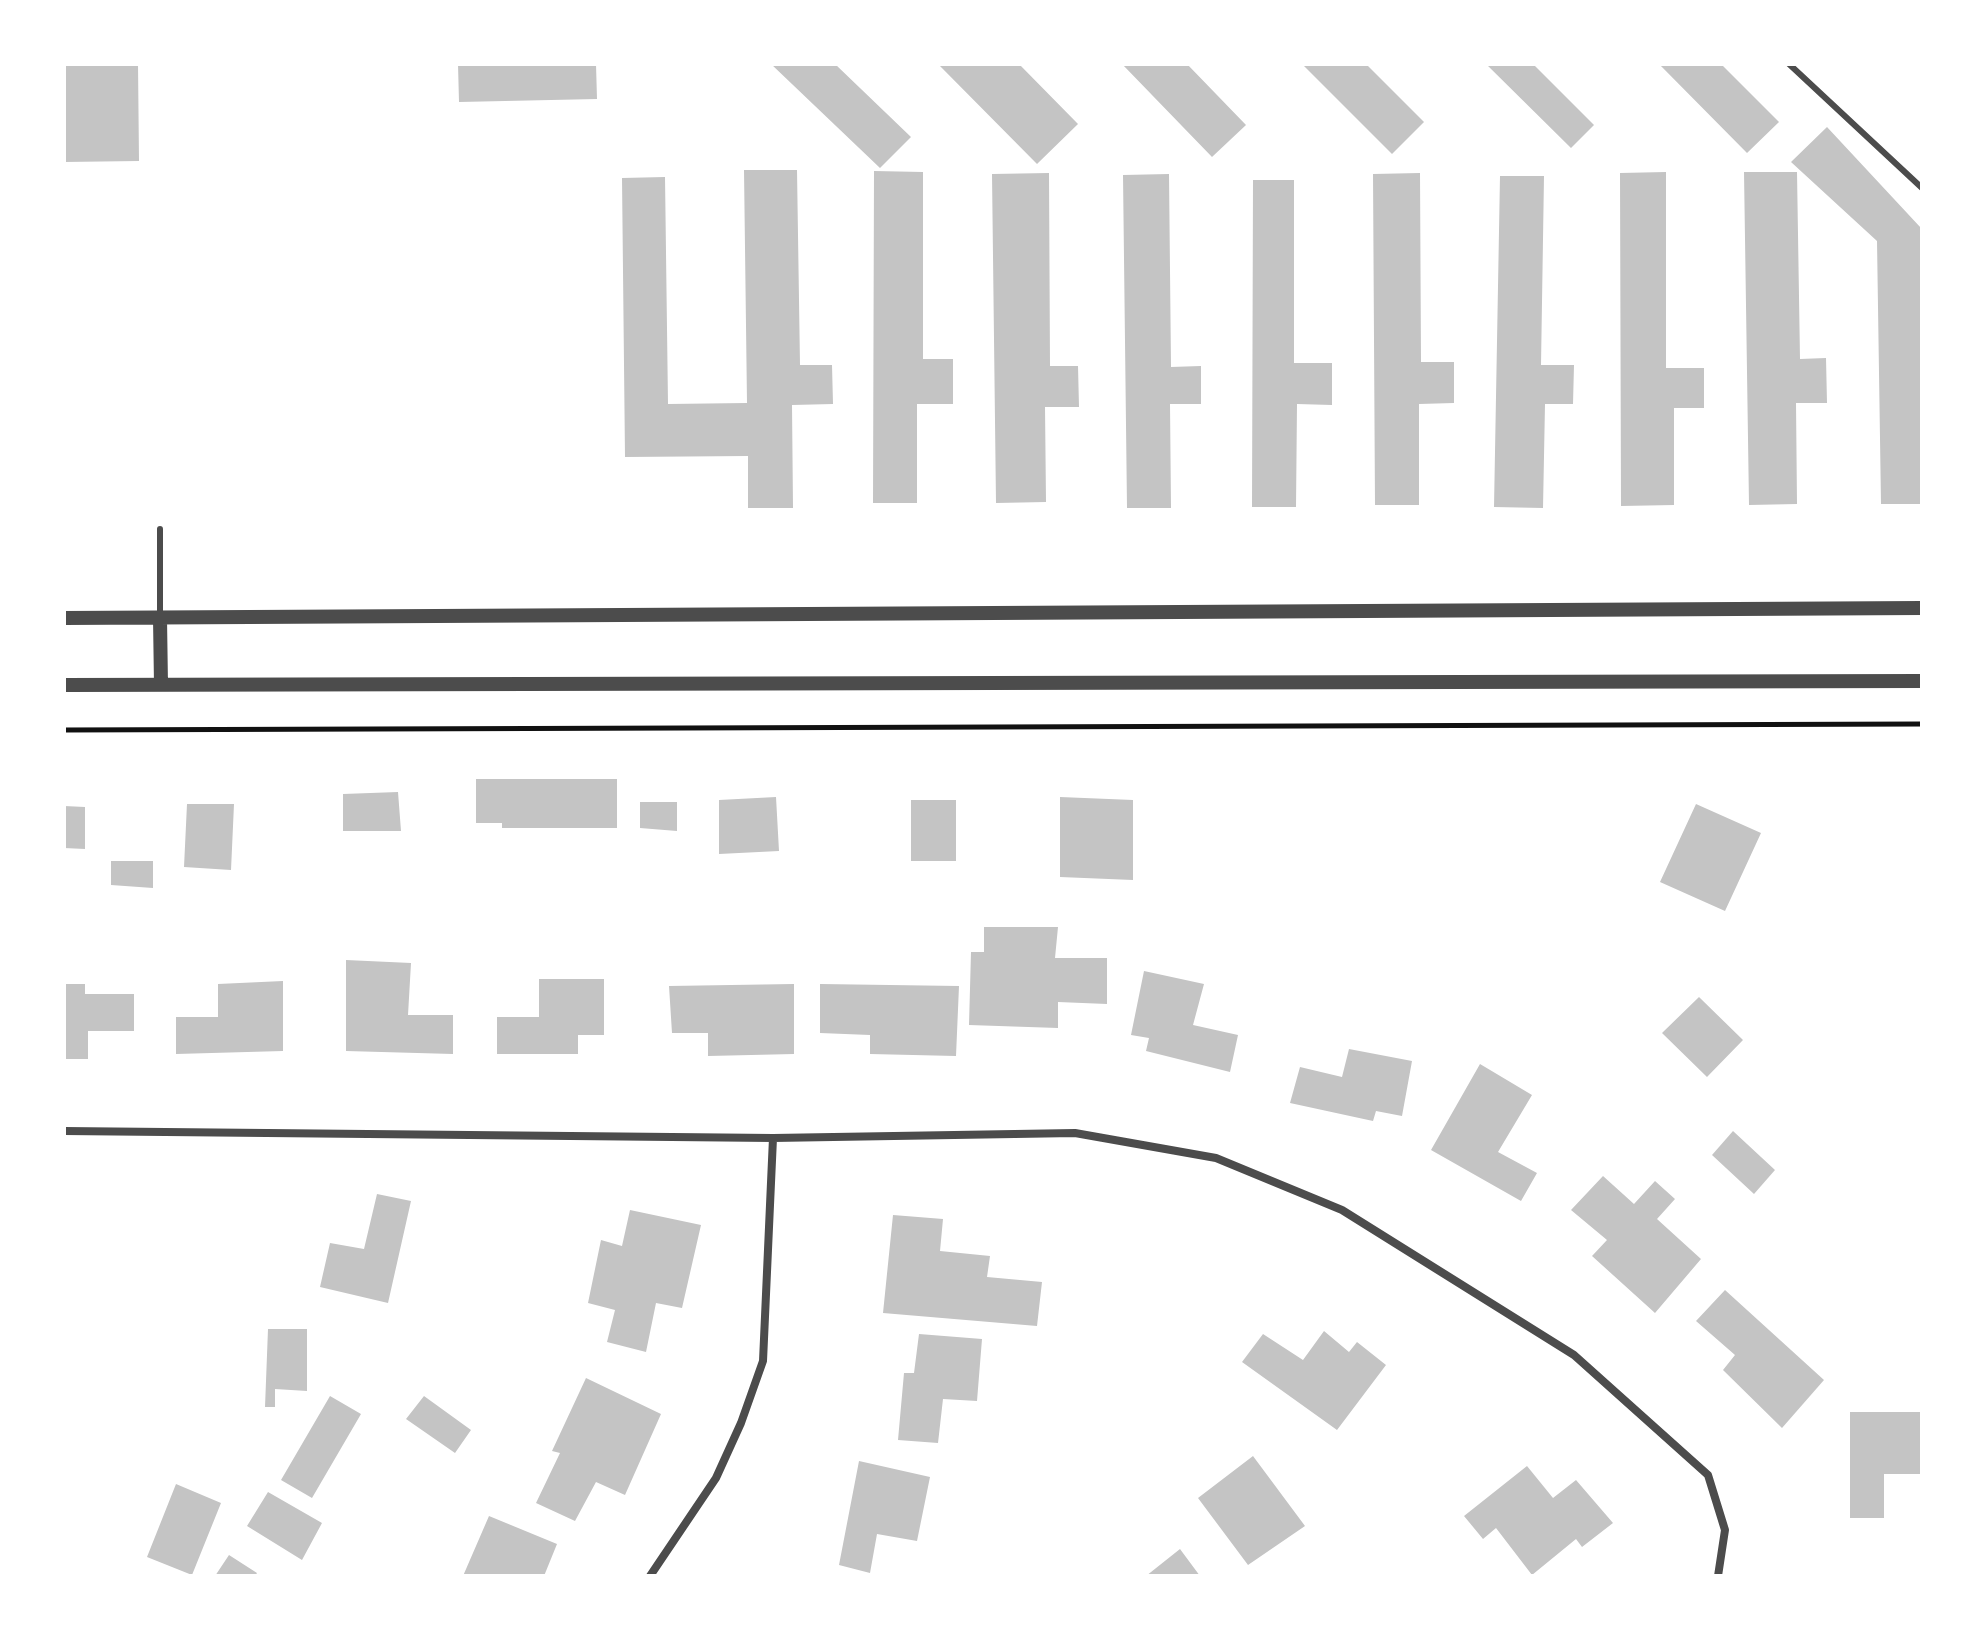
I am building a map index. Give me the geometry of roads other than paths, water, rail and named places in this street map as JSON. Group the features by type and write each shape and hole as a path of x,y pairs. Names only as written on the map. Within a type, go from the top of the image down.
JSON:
{"street":[{"path":"64,618 1922,608"},
{"path":"160,618 161,685"},
{"path":"64,685 1922,681"},
{"path":"64,1131 773,1138 1075,1133 1216,1158 1342,1210 1574,1355 1708,1475 1725,1530 1718,1576"},
{"path":"650,1576 716,1478 741,1423 763,1361 773,1138"}],"lane":[{"path":"1789,64 1922,188"},
{"path":"160,529 160,618"}]}
